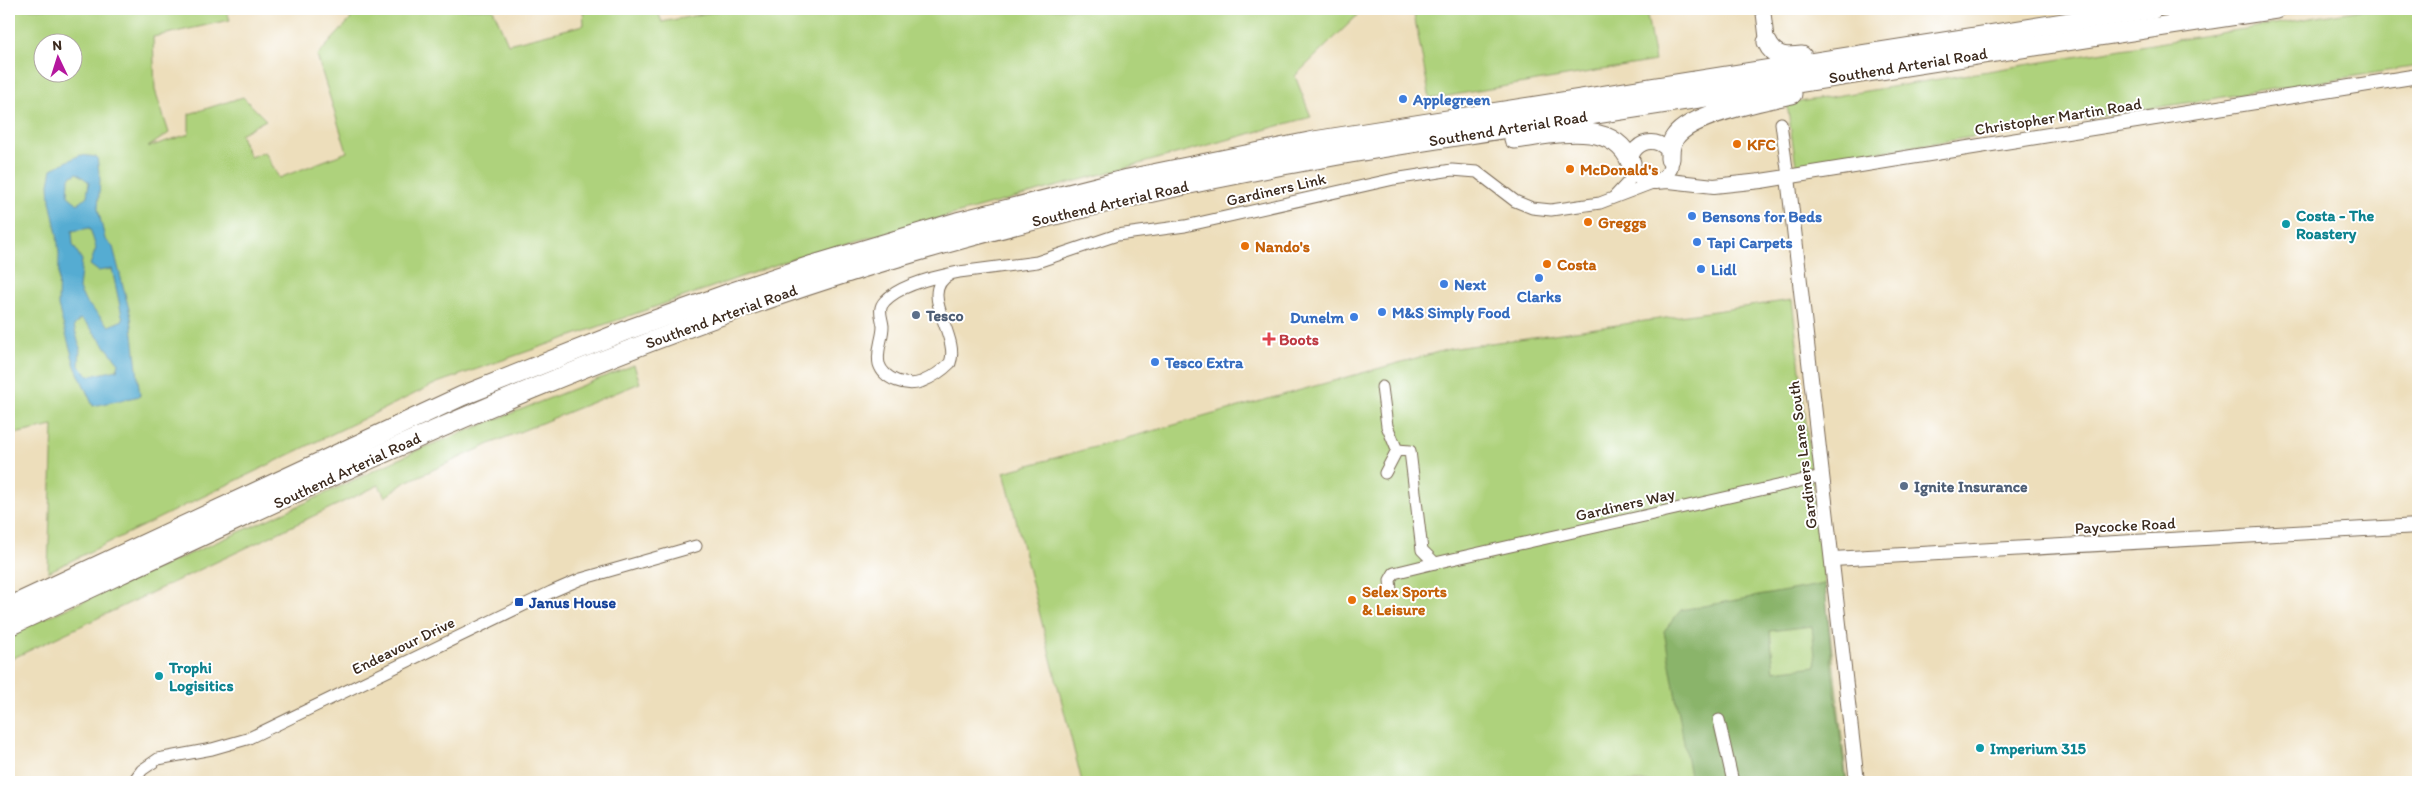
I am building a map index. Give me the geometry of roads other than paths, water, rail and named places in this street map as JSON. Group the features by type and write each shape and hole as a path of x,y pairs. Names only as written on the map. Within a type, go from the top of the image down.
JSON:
{"highway":[{"name":"Southend Arterial Road","path":"9,626 469,414 635,346 804,286 962,239 1132,196 1284,164 2047,34 2153,9"},
{"name":"Southend Arterial Road","path":"9,607 462,396 630,329 813,265 957,222 1128,179 1314,141 1575,100 2047,34 2276,9"},
{"path":"1767,42 1773,52 1789,57 2047,34"},
{"path":"1670,160 1671,145 1677,134 1694,123 1714,114 2047,34"},
{"path":"1575,100 1751,63 1763,55 1767,42"},
{"path":"1284,164 1578,132 1602,135 1617,142 1624,148 1632,163"}],"street":[{"path":"1763,9 1767,42"},
{"name":"Christopher Martin Road","path":"1655,182 1669,181 1703,185 1724,185 1788,177 2418,76"},
{"name":"Gardiners Lane South","path":"1781,123 1833,559 1857,782"},
{"path":"1649,142 1665,149 1670,160 1668,172 1655,182 1644,181 1639,178 1632,163 1638,147 1649,142"},
{"name":"Christopher Martin Road","path":"1670,160 1679,175 1693,183 1703,185"},
{"name":"Gardiners Link","path":"1600,203 1617,195 1623,189 1631,175 1632,163"},
{"name":"Gardiners Link","path":"951,274 942,280 937,293 952,348 950,363 922,382 904,382 890,377 880,366 878,358 882,330 880,312 882,303 890,296 914,285 951,274 1037,262 1117,235 1185,226 1394,179 1452,170 1467,169 1477,172 1515,201 1541,210 1561,210 1600,203 1655,182"},
{"path":"1382,387 1387,426 1396,450 1385,473"},
{"path":"1396,450 1410,450 1422,550 1435,563"},
{"name":"Gardiners Way","path":"1391,591 1390,580 1394,574 1435,563 1822,476"},
{"name":"Paycocke Road","path":"1833,559 2418,526"},
{"name":"Endeavour Drive","path":"133,782 142,770 158,758 212,749 247,739 492,619 581,579 696,546"},
{"path":"1719,720 1732,782"}],"water":[{"path":"80,155 97,157 100,180 98,209 105,239 113,247 131,317 140,396 93,406 75,366 58,306 59,254 49,184 52,169","holes":["77,173 89,182 87,196 78,204 68,196 69,178","90,228 96,248 90,265 98,271 112,269 123,320 109,326 85,301 79,289 82,260 73,245 72,231","80,319 87,324 119,363 117,370 89,376 79,366 80,348 74,326"]}],"place":[{"name":"Applegreen","path":"1403,99"},
{"name":"KFC","path":"1737,144"},
{"name":"McDonald's","path":"1570,169"},
{"name":"Bensons for Beds","path":"1692,216"},
{"name":"Greggs","path":"1588,222"},
{"name":"Costa - The Roastery","path":"2286,224"},
{"name":"Tapi Carpets","path":"1697,242"},
{"name":"Nando's","path":"1245,246"},
{"name":"Costa","path":"1547,264"},
{"name":"Lidl","path":"1701,269"},
{"name":"Clarks","path":"1539,278"},
{"name":"Next","path":"1444,284"},
{"name":"M&S Simply Food","path":"1382,312"},
{"name":"Tesco","path":"916,315"},
{"name":"Dunelm","path":"1354,317"},
{"name":"Boots","path":"1269,339"},
{"name":"Tesco Extra","path":"1155,362"},
{"name":"Ignite Insurance","path":"1904,486"},
{"name":"Selex Sports & Leisure","path":"1352,600"},
{"name":"Janus House","path":"519,602"},
{"name":"Trophi Logisitics","path":"159,676"},
{"name":"Imperium 315","path":"1980,748"}]}
